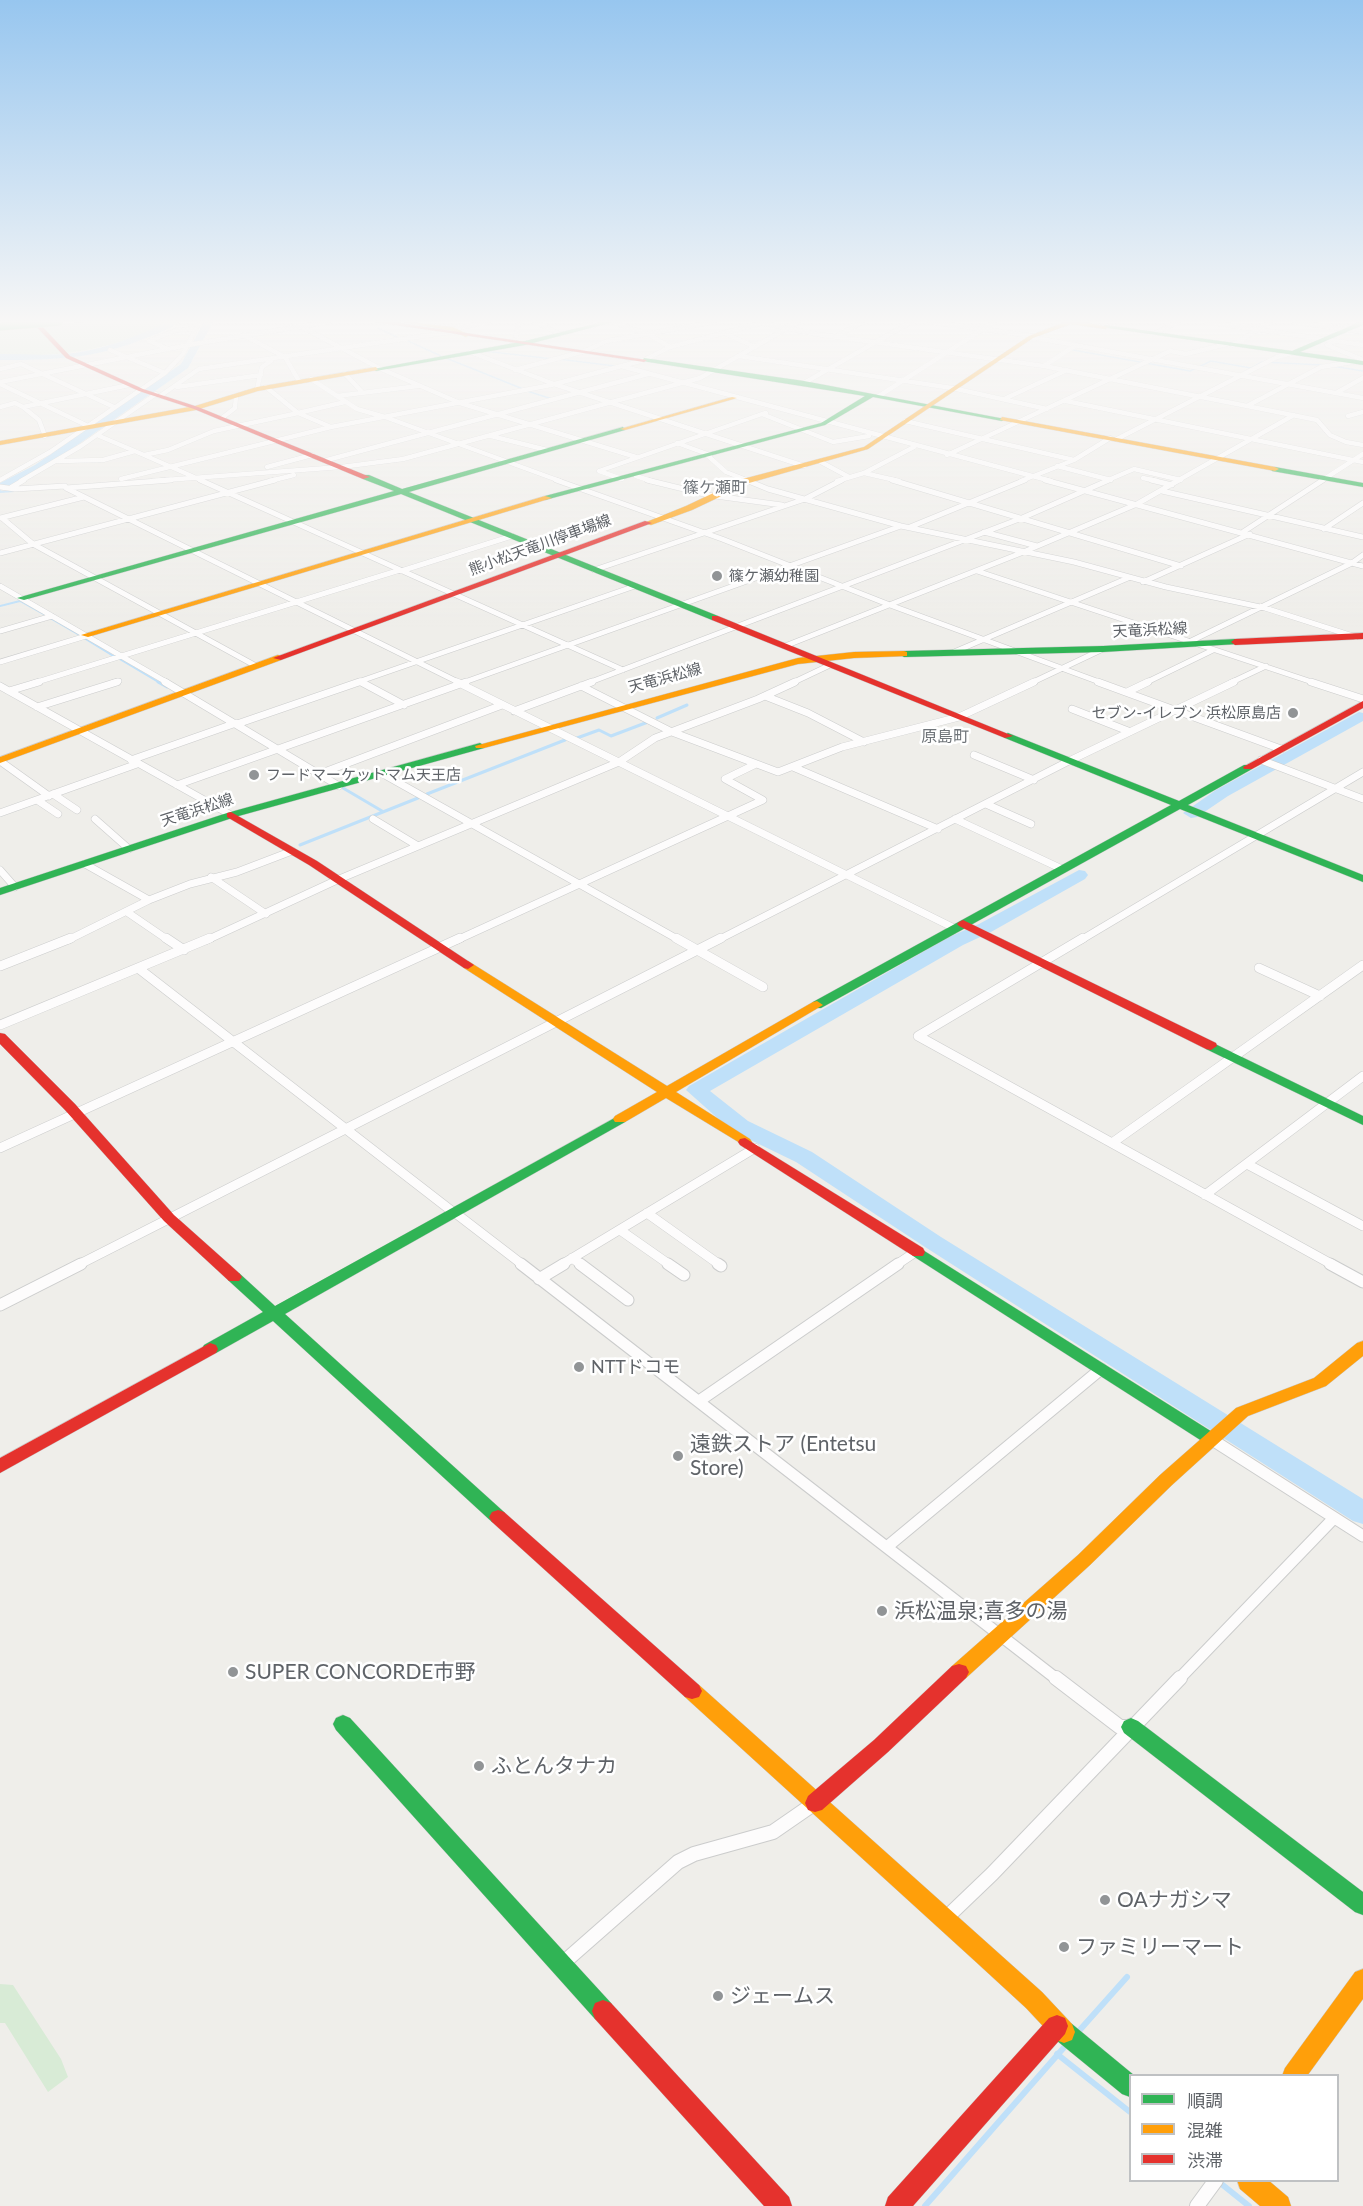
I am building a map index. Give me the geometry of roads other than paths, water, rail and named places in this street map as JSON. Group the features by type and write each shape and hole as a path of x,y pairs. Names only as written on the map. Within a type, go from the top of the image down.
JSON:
{"main road":[{"path":"0,443 105,425"},
{"path":"21,598 636,425"},
{"path":"85,635 578,489 816,425"},
{"name":"熊小松天竜川停車場線","path":"0,761 660,518 746,481 860,451 876,437 898,425"},
{"path":"1035,425 1363,485"},
{"path":"239,426 312,455 322,464 341,466 1363,879"},
{"name":"天竜浜松線","path":"0,892 231,815 743,674 814,658 894,653 1104,649 1360,637"},
{"path":"0,1466 457,1215 804,1012 969,929 1062,869 1189,809 1261,760 1363,704"},
{"path":"231,815 292,851 1211,1439"},
{"path":"969,929 1363,1121"},
{"path":"0,1037 75,1113 169,1218 945,1919 1034,2000 1057,2026 1129,2084"},
{"path":"815,1803 882,1746 1000,1633 1084,1560 1242,1412 1320,1382 1363,1347"},
{"path":"342,1724 780,2206"},
{"path":"1131,1727 1363,1905"},
{"path":"1294,2074 1363,1980"},
{"path":"1034,2000 1044,2020 1040,2043"},
{"path":"897,2206 1057,2026"},
{"path":"1249,2182 1279,2206"}],"street":[{"path":"41,425 45,436"},
{"path":"80,425 135,452 624,670"},
{"path":"4,490 56,461 92,425"},
{"path":"144,456 168,450 203,435 243,425"},
{"path":"325,425 331,428"},
{"path":"65,487 108,482 346,425"},
{"path":"407,425 703,534 722,538 890,605 1281,749"},
{"path":"0,552 227,493 459,425"},
{"path":"341,466 402,459 525,425"},
{"path":"531,425 636,457"},
{"path":"677,425 804,466"},
{"path":"731,425 599,471 712,496 788,505"},
{"path":"793,425 833,442 876,437"},
{"path":"835,425 1244,532 1363,566"},
{"path":"922,425 1074,460"},
{"path":"947,455 1012,425"},
{"path":"177,785 905,526 1074,460 1143,425"},
{"path":"1184,425 1363,462"},
{"path":"785,646 977,571 1137,504 1277,425"},
{"path":"1321,425 1330,435 1363,445"},
{"path":"0,480 26,467 87,429"},
{"path":"489,435 547,450"},
{"path":"677,443 709,455 719,468 768,489 905,526 1074,562 1143,582 1265,608 1360,637"},
{"path":"594,570 806,499 832,483 864,474 914,447"},
{"path":"56,461 103,460 135,452"},
{"path":"1244,532 1363,454"},
{"path":"267,467 312,455"},
{"path":"821,462 838,474 849,477"},
{"path":"4,490 193,477 322,464"},
{"path":"1057,466 1111,480"},
{"path":"514,711 1022,518 1134,469 1181,480"},
{"path":"864,474 969,502 1181,566"},
{"path":"1143,478 1172,485"},
{"path":"65,487 418,661 548,728 847,874 969,929"},
{"path":"1162,491 1363,537"},
{"path":"1,518 84,497"},
{"path":"1324,529 1363,503"},
{"path":"1,518 33,544 256,666"},
{"path":"984,532 1037,546"},
{"path":"1143,582 1250,534"},
{"path":"3,688 121,656 513,536"},
{"path":"1193,644 1352,563 1363,555"},
{"path":"977,571 1363,699"},
{"path":"954,652 1129,578"},
{"path":"0,586 236,723 339,786"},
{"path":"0,813 236,723 635,586"},
{"path":"0,631 52,616"},
{"path":"0,662 85,635"},
{"path":"581,686 625,706 672,732 778,772 842,747 959,717 1104,649"},
{"path":"1126,692 1213,650"},
{"path":"0,1024 184,950 337,880 619,762 655,738 765,696 830,665"},
{"path":"0,1305 1128,731 1173,709 1194,702 1266,666"},
{"path":"37,706 119,681"},
{"path":"360,681 404,705"},
{"path":"3,688 231,815"},
{"path":"765,696 808,713 864,742"},
{"path":"319,774 502,705"},
{"path":"1072,709 1128,731"},
{"path":"974,755 1034,780"},
{"path":"1261,760 1363,799"},
{"path":"0,761 77,810"},
{"path":"0,1148 763,800 725,779 756,764"},
{"path":"793,767 842,791 875,800 938,829"},
{"path":"1363,771 918,1036 1363,1282"},
{"path":"382,774 474,822 578,884 763,987"},
{"path":"37,800 58,814"},
{"path":"986,804 1031,824"},
{"path":"95,819 129,849"},
{"path":"372,819 418,846"},
{"path":"955,819 1062,869"},
{"path":"0,966 57,945 149,900 212,877 244,870 292,851"},
{"path":"85,864 149,900"},
{"path":"0,870 15,887"},
{"path":"212,877 266,914"},
{"path":"127,912 184,950"},
{"path":"1112,1143 1363,965"},
{"path":"138,968 231,1042 888,1546 1000,1633 1004,1639 1120,1727 1131,1727"},
{"path":"1259,968 1320,996"},
{"path":"1205,1195 1363,1076"},
{"path":"539,1279 755,1148"},
{"path":"1247,1164 1363,1226"},
{"path":"647,1213 721,1266"},
{"path":"620,1230 684,1275"},
{"path":"699,1401 916,1251"},
{"path":"572,1258 628,1300"},
{"path":"888,1546 1101,1369"},
{"path":"1211,1439 1363,1536"},
{"path":"945,1919 992,1874 1334,1518"},
{"path":"562,1964 678,1862 694,1854 773,1832 815,1803"},
{"path":"1197,2206 1215,2182"}],"waterway":[{"path":"0,488 39,467 100,425"},
{"path":"0,492 14,491"},
{"path":"0,606 20,601 47,616"},
{"path":"50,618 81,636"},
{"path":"84,638 115,657"},
{"path":"118,658 160,683"},
{"path":"158,682 167,687"},
{"path":"657,718 687,705"},
{"path":"1191,813 1222,793 1359,717"},
{"path":"577,738 599,730 611,736 648,722"},
{"path":"427,794 565,740"},
{"path":"343,788 382,811"},
{"path":"300,845 418,798"},
{"path":"1079,875 985,928 956,941 696,1090 740,1126 804,1157 933,1242 1363,1513"},
{"path":"1078,2032 1127,1977"},
{"path":"1058,2055 1067,2044"},
{"path":"925,2206 1058,2055"},
{"path":"1058,2055 1129,2111"},
{"path":"1219,2182 1249,2206"}],"place":[{"name":"篠ケ瀬幼稚園","path":"717,576"},
{"name":"セブン‐イレブン 浜松原島店","path":"1293,713"},
{"name":"フードマーケットマム天王店","path":"254,775"},
{"name":"NTTドコモ","path":"579,1367"},
{"name":"遠鉄ストア (Entetsu Store)","path":"678,1456"},
{"name":"浜松温泉;喜多の湯","path":"882,1611"},
{"name":"SUPER CONCORDE市野","path":"233,1672"},
{"name":"ふとんタナカ","path":"479,1766"},
{"name":"OAナガシマ","path":"1105,1900"},
{"name":"ファミリーマート","path":"1064,1947"},
{"name":"ジェームス","path":"718,1996"}],"district":[{"name":"篠ケ瀬町","path":"715,488"},
{"name":"原島町","path":"945,737"}]}
